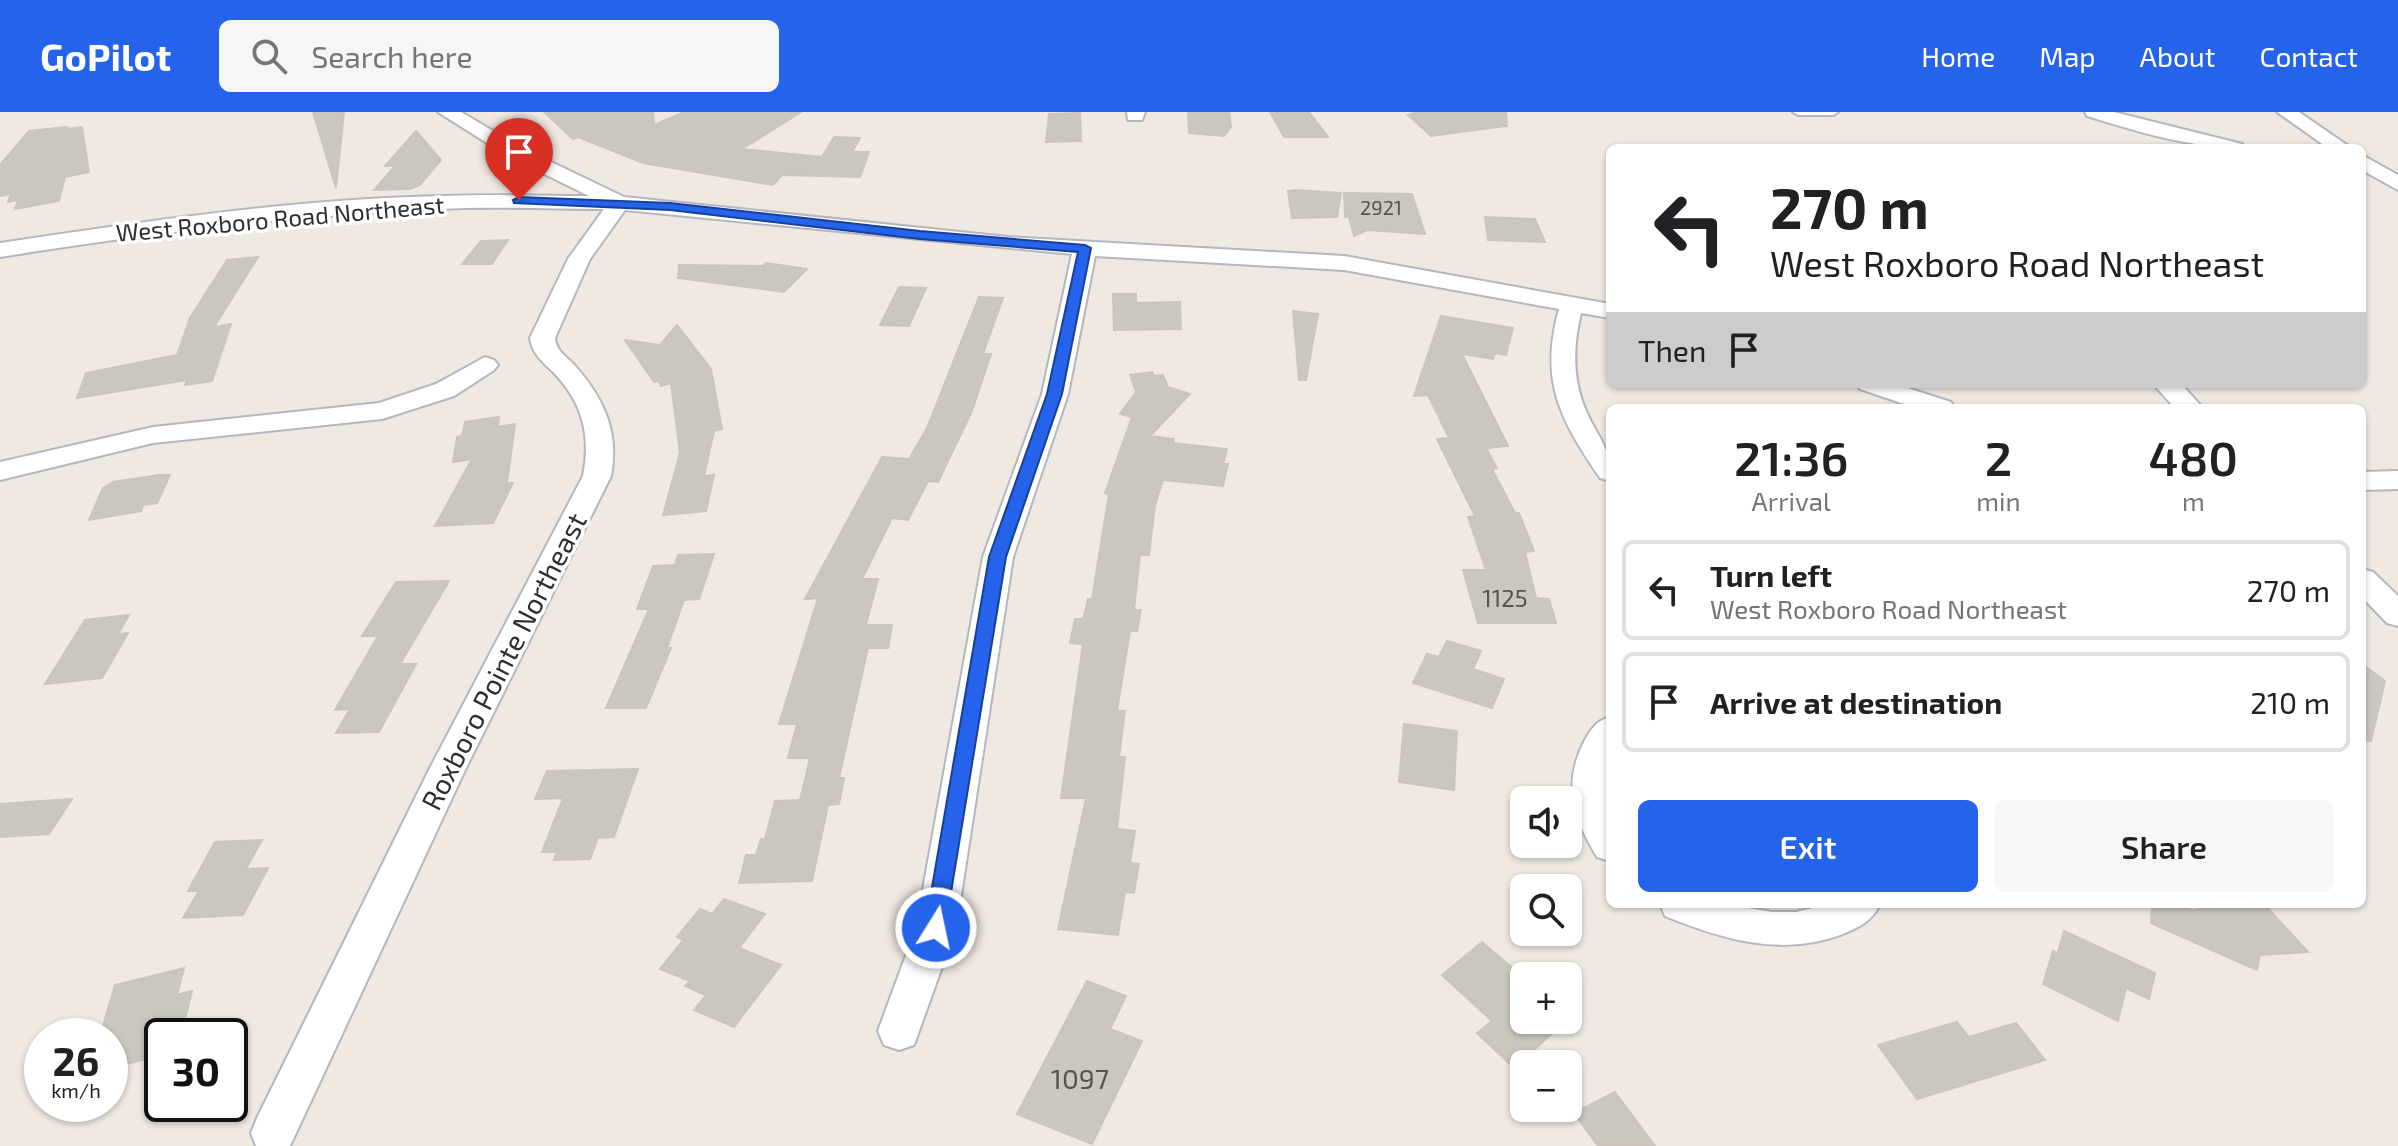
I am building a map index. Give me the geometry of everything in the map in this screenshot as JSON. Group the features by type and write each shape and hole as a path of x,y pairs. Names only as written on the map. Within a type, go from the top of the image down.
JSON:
{"street":[{"path":"447,112 513,151 619,203"},
{"path":"2094,112 2217,144"},
{"path":"2286,112 2335,144"},
{"path":"2366,164 2398,184"},
{"path":"2366,177 2398,184"},
{"name":"West Roxboro Road Northeast","path":"0,250 129,230 303,211 442,202 619,203 920,235 1344,263 1606,310"},
{"name":"Roxboro Pointe Northeast","path":"273,1133 448,768 597,476 603,433 595,411 564,368 546,354 541,342 543,330 579,259 619,203"},
{"path":"899,1031 936,928 998,557 1055,394 1085,248"},
{"path":"1572,303 1562,353 1563,388 1568,405 1606,466"},
{"path":"0,471 153,435 382,411 445,390 485,365"},
{"path":"1881,388 1930,404"},
{"path":"2170,388 2186,404"},
{"path":"2366,481 2398,480"},
{"path":"2366,583 2398,615"},
{"path":"1606,735 1595,748 1587,777 1595,820 1606,839"},
{"path":"1690,908 1739,926 1770,930 1800,929 1829,923 1854,908"}],"lane":[{"path":"1798,112 1833,112"}],"building":[{"path":"313,112 344,112 336,188"},
{"path":"544,112 653,112 654,125 684,112 801,112 742,149 822,157 834,137 860,138 852,152 869,152 860,177 782,175 773,185 643,163 578,137 573,139"},
{"path":"1188,112 1229,112 1231,127 1224,136 1189,133"},
{"path":"1270,112 1309,112 1328,137 1284,137"},
{"path":"1419,112 1506,112 1507,126 1431,136 1408,115"},
{"path":"1080,113 1081,141 1046,142 1049,114"},
{"path":"66,127 64,129 82,127 89,172 65,177 59,201 15,209 18,200 8,202 11,194 0,196 0,165 29,131"},
{"path":"416,131 441,160 420,185 410,189 374,190 395,166 385,166"},
{"path":"1288,191 1341,193 1337,217 1292,218"},
{"path":"1344,193 1412,194 1425,234 1367,230 1354,236 1349,217 1345,217"},
{"path":"1485,217 1535,219 1545,242 1488,240"},
{"path":"508,240 492,264 462,264 481,241"},
{"path":"258,257 214,327 231,324 212,381 185,385 187,380 77,398 86,373 177,355 190,318 227,260"},
{"path":"766,263 807,269 784,292 678,278 679,265 763,266"},
{"path":"899,287 926,288 909,326 880,325"},
{"path":"1113,294 1136,294 1136,303 1180,302 1181,329 1114,330"},
{"path":"979,297 1003,298 983,354 991,354 972,411 938,482 928,481 908,520 892,518 862,579 878,579 866,625 892,625 888,648 868,648 839,778 844,778 839,804 828,805 812,881 739,883 746,855 756,855 761,839 765,839 775,801 800,800 810,758 788,758 797,724 779,724 818,598 805,599 882,457 909,459 927,428"},
{"path":"1293,311 1318,314 1306,380 1299,380"},
{"path":"1441,316 1513,328 1506,355 1495,353 1493,359 1462,354 1508,446 1486,448 1497,468 1492,469 1515,513 1519,513 1534,551 1525,552 1536,598 1549,599 1556,623 1478,623 1463,570 1486,570 1468,517 1475,516 1437,439 1449,438 1428,395 1414,396"},
{"path":"677,325 711,369 722,429 714,431 704,476 714,475 706,511 663,515 680,453 671,383 661,386 659,381 654,382 625,340 660,345"},
{"path":"1152,372 1154,376 1163,375 1168,387 1190,394 1150,436 1174,439 1173,443 1227,449 1223,464 1228,464 1223,486 1163,480 1155,505 1149,555 1140,555 1134,610 1141,610 1137,631 1130,631 1117,711 1125,711 1119,757 1125,757 1117,829 1135,831 1130,863 1139,864 1134,893 1125,892 1118,935 1058,929 1086,798 1061,798 1083,644 1070,643 1075,619 1083,619 1088,599 1092,599 1109,494 1105,493 1132,417 1120,414 1136,392 1130,375"},
{"path":"499,417 498,427 515,424 507,483 513,483 493,523 435,526 472,459 453,462 457,437 462,436 465,422"},
{"path":"170,475 157,503 143,505 141,511 89,520 103,488 113,482"},
{"path":"714,554 699,599 684,600 667,648 671,648 646,708 606,708 649,609 637,609 653,566 675,565 678,555"},
{"path":"449,581 400,664 416,664 379,732 336,733 350,709 335,710 378,636 362,636 396,582"},
{"path":"129,615 118,634 128,633 102,678 45,684 85,620"},
{"path":"1447,641 1481,651 1473,669 1504,679 1492,708 1413,683 1427,654 1439,657"},
{"path":"2366,667 2385,681 2371,741 2366,740"},
{"path":"1404,724 1457,731 1454,790 1399,782"},
{"path":"638,769 614,837 598,838 590,859 554,860 557,852 542,852 563,798 535,799 547,771"},
{"path":"72,799 49,834 0,837 0,804"},
{"path":"262,840 246,869 268,868 243,915 183,918 199,891 188,891 215,842"},
{"path":"724,899 765,914 739,948 781,965 734,1027 694,1010 706,995 685,986 690,981 660,969 683,940 677,937 700,909 712,914"},
{"path":"2152,908 2187,908 2194,911 2200,908 2268,908 2308,952 2260,955 2257,970 2151,923"},
{"path":"2064,931 2155,973 2149,999 2126,988 2118,1021 2043,984 2053,951 2058,953"},
{"path":"1482,942 1510,966 1510,1034 1552,1034 1534,1050 1510,1050 1510,1064 1477,1033 1492,1021 1442,975"},
{"path":"184,968 177,995 192,991 185,1018 144,1018 144,1060 128,1064 128,1018 105,1018 115,985"},
{"path":"1087,981 1126,996 1110,1029 1142,1041 1092,1144 1017,1114"},
{"path":"1957,1022 1969,1037 2016,1023 2045,1060 1917,1099 1878,1045"},
{"path":"1615,1092 1655,1146 1598,1146 1581,1122 1582,1109"}],"route":[{"path":"519,200 670,207 1008,244 1085,248 1055,394 998,557 936,928"}]}
